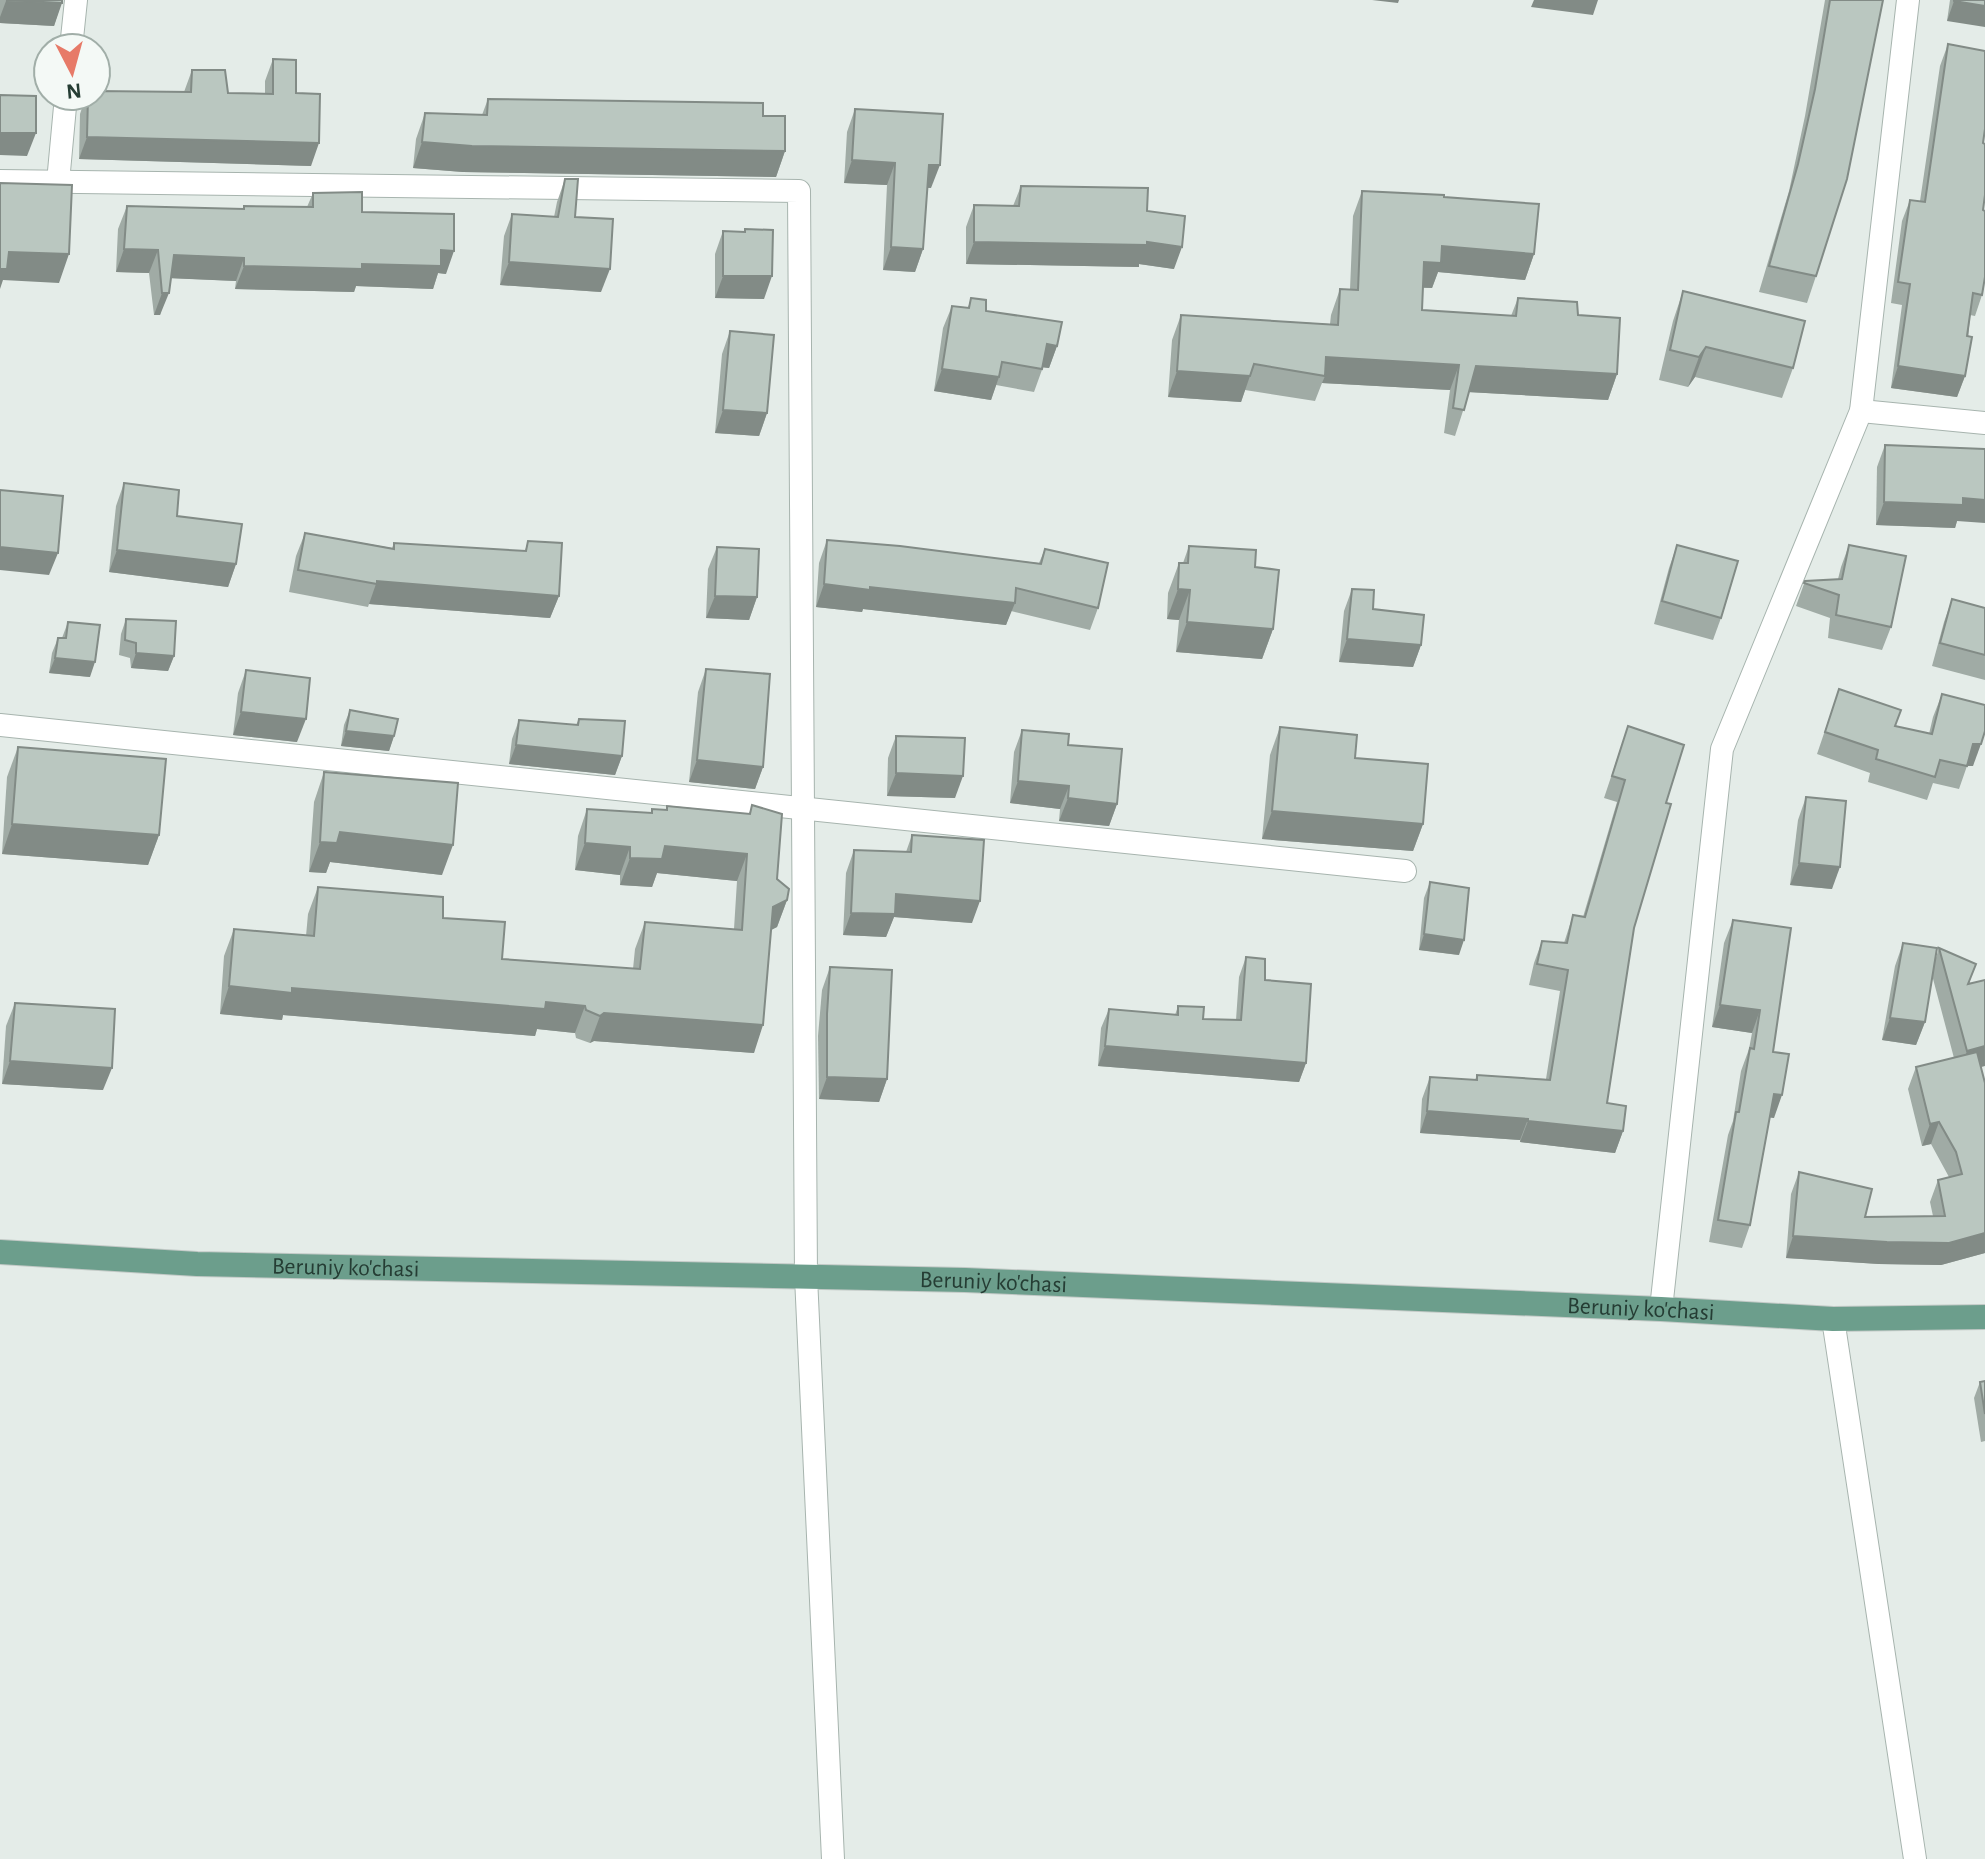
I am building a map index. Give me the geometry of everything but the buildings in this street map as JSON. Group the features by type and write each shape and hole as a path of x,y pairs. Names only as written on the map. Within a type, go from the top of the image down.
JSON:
{"main road":[{"name":"Beruniy ko'chasi","path":"0,1252 197,1264 965,1280 1833,1319 1985,1317"}],"street":[{"path":"73,32 76,0"},
{"path":"1661,1309 1722,749 1861,411 1908,0"},
{"path":"58,182 65,112"},
{"path":"0,181 799,191 806,1277 833,1859"},
{"path":"1861,411 1985,423"},
{"path":"0,725 1405,871"},
{"path":"1833,1319 1915,1859"}]}
